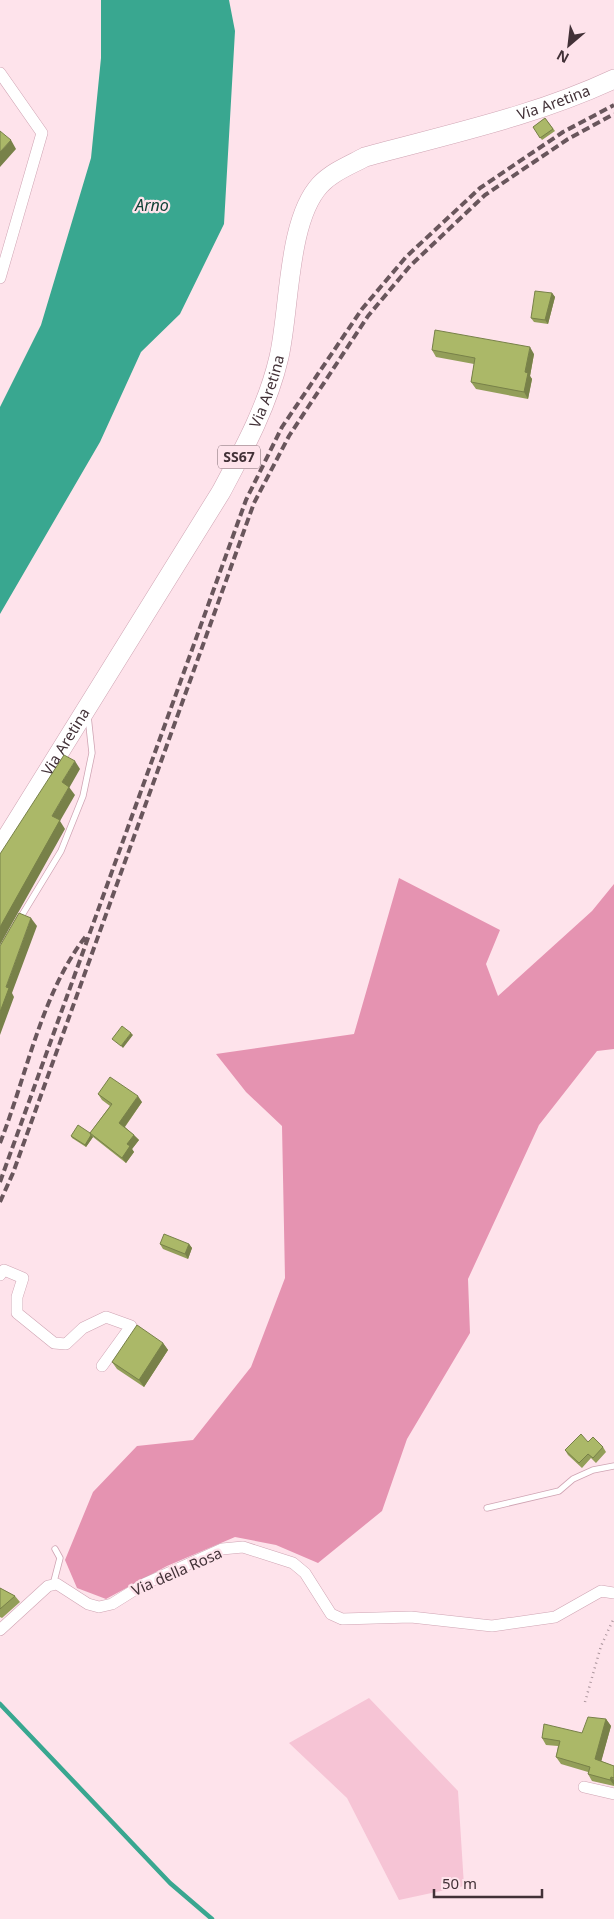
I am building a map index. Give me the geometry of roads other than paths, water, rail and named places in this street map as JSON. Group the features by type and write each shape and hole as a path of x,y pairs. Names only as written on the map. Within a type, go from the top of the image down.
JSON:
{"main road":[{"name":"Via Aretina","path":"0,848 221,492 250,436 270,390 279,356 300,221 310,200 321,185 342,169 365,158 526,113 588,91 614,79"}],"street":[{"path":"0,73 42,133 0,278"},
{"path":"0,1275 4,1270 23,1278 17,1297 17,1313 54,1342 66,1344 83,1328 106,1317 131,1326 102,1366"},
{"name":"Via della Rosa","path":"53,1585 57,1584 88,1604 99,1607 112,1604 144,1584 222,1549 242,1547 293,1563 306,1573 331,1614 342,1619 411,1617 492,1626 555,1617 601,1591 614,1593"},
{"path":"0,1630 48,1586 53,1585"},
{"path":"584,1787 614,1794"}],"lane":[{"path":"17,924 61,851 83,796 92,753 87,707"},
{"path":"487,1508 559,1491 573,1479 593,1470 614,1466"},
{"path":"53,1585 60,1558 55,1549"}],"water":[{"name":"Arno","path":"101,0 229,0 235,31 224,224 180,314 141,352 100,442 0,614 0,407 41,325 91,158 101,58"}],"waterway":[{"path":"0,1704 170,1883 212,1919"}],"railway":[{"path":"0,1182 246,500 282,427 362,309 406,257 480,188 563,132 614,105"},
{"path":"0,1202 13,1173 254,503 289,436 368,316 410,266 485,195 568,139 614,114"},
{"path":"0,1143 46,1009 70,959 86,936"}]}
